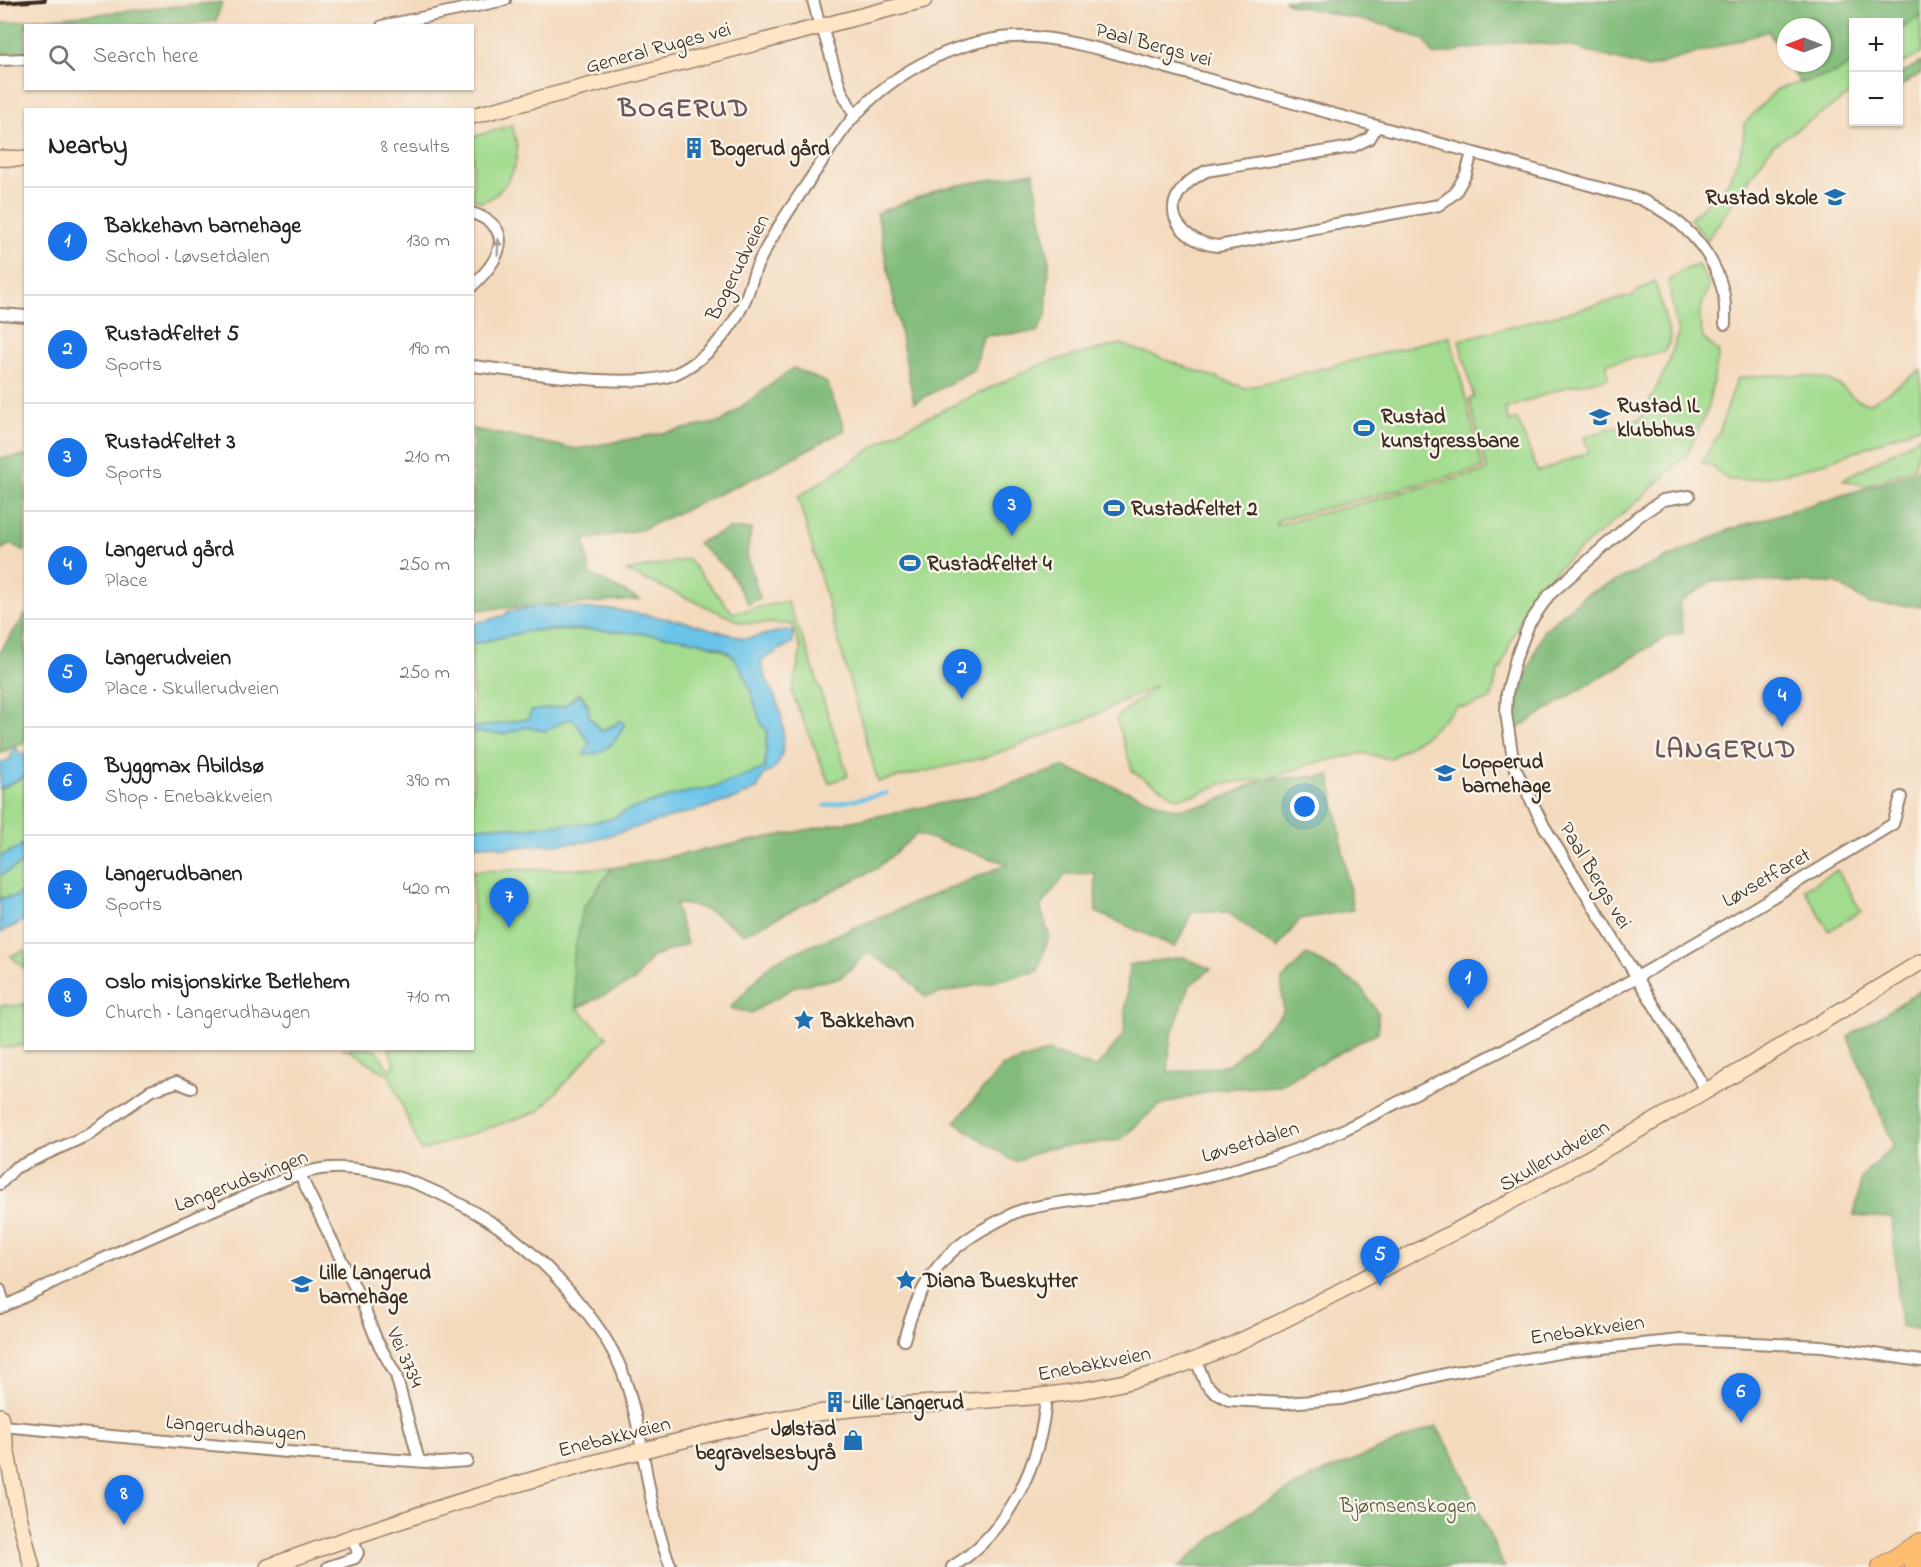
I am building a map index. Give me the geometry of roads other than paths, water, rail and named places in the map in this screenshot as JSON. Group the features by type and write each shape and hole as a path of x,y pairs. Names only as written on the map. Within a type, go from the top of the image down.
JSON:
{"highway":[{"path":"1882,1567 1921,1543"},
{"path":"1914,1567 1921,1563"}],"main road":[{"name":"General Ruges vei","path":"474,115 924,0"},
{"path":"0,158 24,159"},
{"name":"Skullerudveien","path":"1196,1360 1249,1336 1524,1197 1921,962"},
{"name":"Enebakkveien","path":"268,1567 352,1536 485,1493 641,1450 745,1425 811,1414 1047,1395 1127,1382 1196,1360"},
{"path":"1,1421 19,1516 32,1567"}],"street":[{"path":"391,24 505,0"},
{"path":"813,0 841,90 855,116"},
{"name":"Paal Bergs vei","path":"855,116 900,78 965,44 998,38 1033,37 1099,49 1610,189 1654,205 1702,246 1724,292 1725,324"},
{"path":"0,60 24,59"},
{"name":"Bogerudveien","path":"474,366 616,381 655,379 673,375 688,367 726,333 745,300 757,266 780,223 855,116"},
{"path":"1377,126 1370,138 1352,147 1206,171 1189,181 1177,196 1175,218 1179,227 1194,241 1218,246 1412,212 1448,200 1466,174 1472,153"},
{"path":"474,214 487,218 493,225 499,243 496,262 474,284"},
{"path":"0,314 24,316"},
{"name":"Paal Bergs vei","path":"1689,496 1663,500 1645,512 1554,589 1529,624 1516,658 1507,693 1507,728 1514,766 1544,826 1706,1090"},
{"name":"Løvsetfaret","path":"1636,977 1893,824 1901,797"},
{"name":"Løvsetdalen","path":"904,1340 908,1325 928,1281 944,1257 982,1230 1019,1211 1128,1194 1183,1182 1300,1148 1364,1122 1415,1094 1527,1040 1636,977"},
{"path":"0,1184 15,1168 88,1135 150,1091 177,1082 191,1088"},
{"name":"Langerudsvingen","path":"0,1290 2,1307 208,1212 300,1175 340,1167 411,1181 463,1205 525,1245 562,1284 600,1331 622,1370 659,1531 671,1567"},
{"name":"Vei 3734","path":"300,1175 361,1300 377,1341 396,1375 419,1461"},
{"name":"Enebakkveien","path":"1196,1360 1206,1383 1214,1392 1229,1400 1285,1403 1341,1399 1449,1373 1564,1352 1681,1340 1822,1346 1921,1361"},
{"path":"952,1567 998,1524 1018,1496 1041,1438 1047,1395"},
{"name":"Langerudhaugen","path":"1,1421 419,1461 467,1461"},
{"path":"328,1567 356,1558 358,1553 352,1536"}],"water":[{"path":"539,606 617,610 686,622 745,639 786,630 793,632 793,642 762,660 761,664 781,717 783,747 777,764 763,775 758,788 738,798 586,842 502,848 496,845 474,845 474,827 502,826 522,829 548,825 584,824 611,819 626,811 675,795 714,787 765,768 767,730 762,726 740,666 728,652 713,645 690,640 601,630 530,631 474,644 474,624 506,615 507,612"},
{"path":"580,694 588,706 589,716 601,731 615,725 620,720 624,724 608,747 590,755 583,755 590,743 573,719 566,720 545,731 527,727 504,734 474,732 474,728 528,719 531,711 564,706"},
{"path":"15,745 20,755 24,753 24,777 0,789 0,763 10,759"},
{"path":"24,845 24,863 0,876 0,857"},
{"path":"24,890 24,921 0,933 0,898 15,897"}],"waterway":[{"path":"825,806 887,793"}],"railway":[{"path":"0,3 45,0"}],"place":[{"name":"Bogerud gård","path":"694,148"},
{"name":"Rustad skole","path":"1835,197"},
{"name":"Rustad IL klubbhus","path":"1600,417"},
{"name":"Rustad kunstgressbane","path":"1364,428"},
{"name":"Rustadfeltet 2","path":"1114,508"},
{"name":"Rustadfeltet 3","path":"1012,536"},
{"name":"Rustadfeltet 4","path":"910,563"},
{"name":"Rustadfeltet 5","path":"962,699"},
{"name":"Langerud gård","path":"1782,727"},
{"name":"Lopperud barnehage","path":"1445,773"},
{"name":"Langerudbanen","path":"509,928"},
{"name":"Bakkehavn barnehage","path":"1468,1009"},
{"name":"Bakkehavn","path":"804,1020"},
{"name":"Diana Bueskytter","path":"906,1280"},
{"name":"Lille Langerud barnehage","path":"302,1284"},
{"name":"Langerudveien","path":"1380,1286"},
{"name":"Lille Langerud","path":"835,1402"},
{"name":"Byggmax Abildsø","path":"1741,1423"},
{"name":"Jølstad begravelsesbyrå","path":"853,1440"},
{"name":"Oslo misjonskirke Betlehem","path":"124,1525"}],"district":[{"name":"BOGERUD","path":"684,107"},
{"name":"LANGERUD","path":"1726,748"}],"park label":[{"name":"Bjørnsenskogen","path":"1408,1505"}]}
